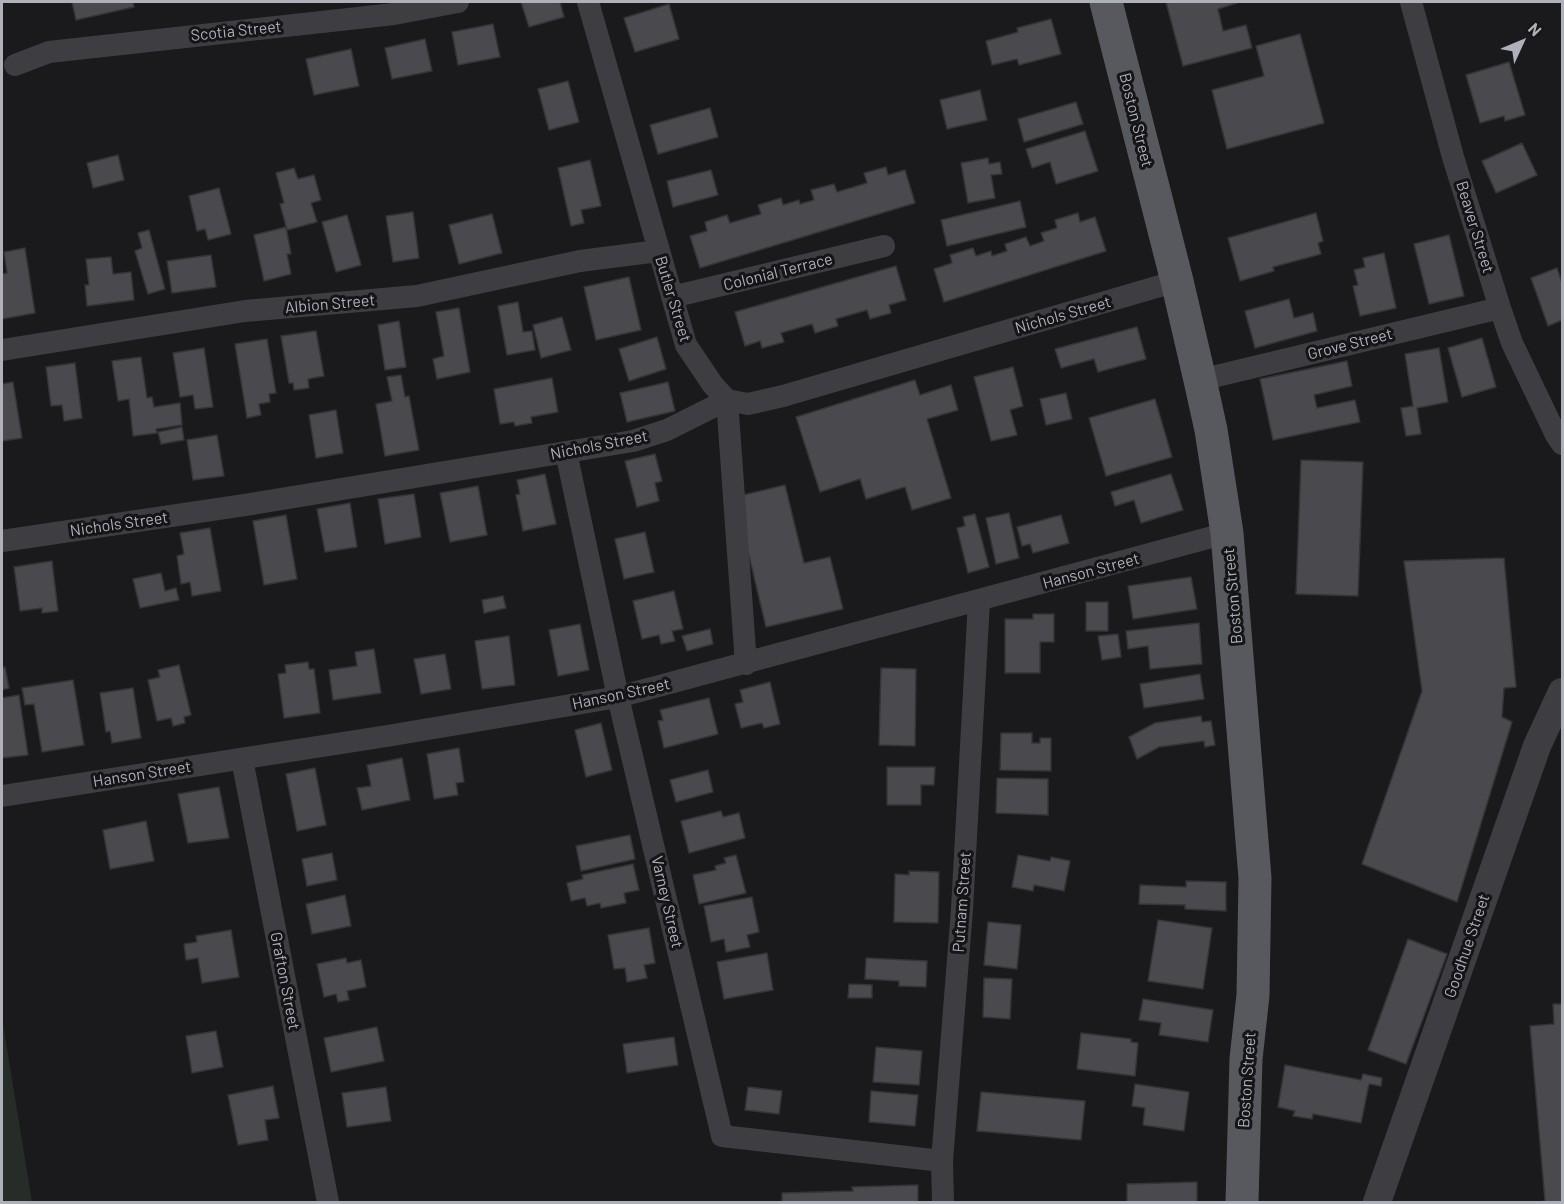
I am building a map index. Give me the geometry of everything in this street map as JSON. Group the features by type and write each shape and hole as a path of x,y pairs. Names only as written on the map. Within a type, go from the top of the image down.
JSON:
{"main road":[{"name":"Boston Street","path":"1106,2 1200,380 1211,429 1227,533 1254,878 1253,995 1246,1059 1242,1203"}],"street":[{"name":"Scotia Street","path":"15,65 49,52 394,14 458,2"},
{"name":"Butler Street","path":"588,2 686,345 713,385 727,400"},
{"name":"Beaver Street","path":"1411,2 1453,157 1512,343 1556,435 1563,444"},
{"name":"Colonial Terrace","path":"672,297 884,246"},
{"name":"Albion Street","path":"2,350 246,311 417,296 580,261 658,251"},
{"name":"Nichols Street","path":"2,542 245,505 644,437 666,430 727,400 748,404 783,396 1177,281"},
{"name":"Grove Street","path":"1200,380 1500,308"},
{"path":"727,400 746,664"},
{"name":"Varney Street","path":"566,452 618,697 722,1136 942,1161"},
{"name":"Hanson Street","path":"2,796 618,697 1227,533"},
{"name":"Putnam Street","path":"943,1203 942,1161 962,909 979,601"},
{"name":"Goodhue Street","path":"1377,1203 1537,746 1563,692"},
{"name":"Grafton Street","path":"242,759 328,1203"}],"shaded area":[{"path":"2,1018 32,1202 2,1202"}],"building":[{"path":"72,2 133,2 134,7 76,20"},
{"path":"521,2 560,2 564,17 529,27"},
{"path":"1166,2 1240,2 1218,9 1223,31 1246,25 1252,48 1183,66"},
{"path":"669,4 679,39 635,52 624,18"},
{"path":"1051,19 1061,54 1019,65 1017,59 992,65 986,41 1018,32 1017,28"},
{"path":"493,24 500,57 458,65 452,32"},
{"path":"1300,34 1324,123 1227,149 1212,90 1264,76 1256,46"},
{"path":"425,39 432,71 392,79 385,48"},
{"path":"351,49 359,86 314,95 306,59"},
{"path":"1509,62 1525,115 1505,121 1504,116 1480,123 1466,75"},
{"path":"568,81 579,122 549,130 538,89"},
{"path":"980,90 987,120 947,129 940,100"},
{"path":"1076,102 1083,124 1024,142 1018,119"},
{"path":"710,108 718,137 658,154 650,125"},
{"path":"1085,131 1098,171 1056,184 1050,162 1032,168 1026,149"},
{"path":"1522,143 1537,175 1496,193 1482,161"},
{"path":"118,155 124,180 93,188 87,163"},
{"path":"988,158 989,164 1000,162 1002,174 991,175 995,198 968,203 961,163"},
{"path":"590,160 601,206 581,210 584,223 571,226 558,168"},
{"path":"886,167 888,175 905,170 915,203 700,268 690,236 707,231 705,222 727,215 730,223 761,214 758,205 781,198 783,205 799,200 800,204 814,200 811,190 834,184 837,192 867,183 864,173"},
{"path":"294,168 298,179 314,175 321,200 311,203 317,222 287,230 280,204 284,203 276,173"},
{"path":"711,170 718,195 673,207 667,181"},
{"path":"219,188 231,234 208,240 205,229 197,231 189,196"},
{"path":"1020,201 1026,227 947,246 941,220"},
{"path":"413,212 419,258 393,262 386,216"},
{"path":"1078,213 1080,222 1095,217 1106,251 944,302 934,269 952,263 950,255 973,248 976,256 991,251 992,256 1007,251 1005,244 1026,237 1030,246 1044,241 1041,233 1057,228 1055,220"},
{"path":"1316,213 1323,241 1318,243 1321,254 1273,267 1274,271 1240,281 1228,238"},
{"path":"492,214 502,253 459,264 449,225"},
{"path":"347,215 361,265 336,272 322,222"},
{"path":"286,227 291,254 287,254 291,274 264,281 254,235"},
{"path":"149,230 165,289 148,294 135,251 142,248 138,233"},
{"path":"1449,235 1464,296 1429,304 1414,244"},
{"path":"25,248 35,313 2,319 2,274 7,273 4,252"},
{"path":"1384,253 1396,308 1360,316 1353,286 1358,285 1354,270 1365,267 1363,258"},
{"path":"211,255 216,287 172,293 167,261"},
{"path":"111,257 113,274 131,272 134,300 87,306 85,285 89,285 86,259"},
{"path":"896,266 906,300 889,305 891,313 870,319 867,310 836,319 838,326 815,333 812,324 781,333 784,342 762,348 760,341 745,346 735,312"},
{"path":"1557,268 1562,283 1562,320 1548,326 1531,278"},
{"path":"629,277 641,330 596,340 584,287"},
{"path":"1289,299 1294,318 1313,313 1317,331 1255,348 1245,311"},
{"path":"518,302 523,332 532,331 535,350 507,355 498,306"},
{"path":"459,308 470,372 437,379 433,359 444,356 436,312"},
{"path":"562,317 571,350 541,358 533,325"},
{"path":"399,321 406,367 385,370 378,325"},
{"path":"1137,327 1146,359 1098,372 1094,359 1061,368 1055,349"},
{"path":"316,331 324,376 308,379 309,388 294,390 293,383 289,383 281,336"},
{"path":"657,337 666,369 629,381 619,349"},
{"path":"1482,338 1496,387 1462,397 1448,348"},
{"path":"267,339 276,393 269,394 270,402 259,404 261,415 247,418 235,344"},
{"path":"204,348 213,407 195,409 193,395 180,397 173,353"},
{"path":"1439,348 1448,402 1417,408 1421,434 1406,436 1401,408 1413,406 1405,354"},
{"path":"141,357 147,398 152,397 154,407 180,403 182,425 156,429 157,433 133,436 129,399 118,401 112,361"},
{"path":"1347,361 1352,386 1314,395 1317,408 1355,400 1360,422 1273,440 1260,379"},
{"path":"75,363 82,418 64,421 62,405 51,406 46,367"},
{"path":"1013,367 1023,406 1010,410 1017,435 991,441 974,377"},
{"path":"401,375 405,397 409,396 419,450 385,456 376,404 392,401 387,377"},
{"path":"552,378 558,412 531,417 532,423 515,426 514,422 500,424 494,389"},
{"path":"915,380 920,395 951,385 958,410 927,419 951,498 912,510 905,487 866,499 860,479 820,492 796,417"},
{"path":"13,382 22,438 2,441 2,384"},
{"path":"668,382 675,411 627,422 620,393"},
{"path":"1066,393 1072,419 1046,425 1040,399"},
{"path":"1155,399 1172,457 1106,476 1089,418"},
{"path":"336,410 343,453 316,458 309,415"},
{"path":"182,427 184,440 161,444 158,432"},
{"path":"217,435 224,476 193,480 187,440"},
{"path":"655,454 662,481 655,483 659,501 637,507 625,461"},
{"path":"1301,460 1363,462 1358,596 1296,594"},
{"path":"545,474 556,524 523,531 516,495 520,494 517,480"},
{"path":"1171,474 1183,510 1141,523 1134,500 1115,506 1111,492"},
{"path":"785,485 804,563 830,557 843,609 766,627 735,497"},
{"path":"478,486 487,535 450,542 440,493"},
{"path":"414,494 421,537 385,544 378,499"},
{"path":"350,503 357,547 325,552 317,509"},
{"path":"1009,513 1019,558 996,564 986,518"},
{"path":"975,514 989,567 968,573 957,528 965,526 963,517"},
{"path":"286,515 297,579 264,585 253,521"},
{"path":"1061,515 1069,543 1033,553 1030,544 1022,546 1017,527"},
{"path":"210,528 221,591 192,596 190,582 181,584 177,556 184,554 180,533"},
{"path":"645,532 654,572 624,579 615,539"},
{"path":"1504,558 1516,687 1504,688 1502,717 1512,722 1457,902 1362,864 1422,691 1404,561"},
{"path":"52,561 58,611 42,613 42,608 20,611 14,567"},
{"path":"161,573 165,591 176,588 179,600 140,608 133,579"},
{"path":"1191,577 1197,609 1133,619 1128,586"},
{"path":"674,591 683,629 672,631 675,641 661,644 659,635 642,639 633,601"},
{"path":"503,596 506,608 484,613 482,600"},
{"path":"1086,602 1108,602 1108,631 1086,631"},
{"path":"1033,614 1054,614 1054,642 1040,642 1040,673 1005,673 1005,619 1033,619"},
{"path":"1199,623 1202,664 1150,669 1148,646 1128,649 1126,631"},
{"path":"580,624 589,670 558,676 549,630"},
{"path":"710,629 713,644 687,651 682,636"},
{"path":"1118,634 1121,657 1102,660 1098,636"},
{"path":"509,636 515,685 482,689 475,641"},
{"path":"374,649 381,693 333,700 329,670 357,666 355,652"},
{"path":"445,654 451,689 421,694 414,659"},
{"path":"308,662 309,669 314,669 320,713 284,718 278,674 286,673 285,665"},
{"path":"179,665 191,715 184,717 185,723 173,726 171,718 157,721 148,680 160,677 158,670"},
{"path":"5,667 9,688 2,690 2,668"},
{"path":"881,668 916,669 915,746 879,745"},
{"path":"1200,674 1204,699 1144,708 1140,684"},
{"path":"73,680 84,745 42,752 34,704 25,705 22,688"},
{"path":"770,682 780,724 764,728 762,723 741,728 735,704 743,702 740,690"},
{"path":"133,688 141,738 112,743 110,731 106,732 100,693"},
{"path":"19,695 28,755 2,758 2,698"},
{"path":"709,698 718,734 664,748 658,721 663,720 660,710"},
{"path":"1201,716 1202,722 1211,721 1215,745 1205,747 1204,741 1159,747 1137,759 1129,737 1155,723"},
{"path":"601,723 612,770 586,777 575,730"},
{"path":"1001,733 1032,733 1032,743 1040,743 1040,738 1051,738 1051,771 1000,770"},
{"path":"459,748 464,782 456,783 458,795 434,799 427,754"},
{"path":"402,758 410,800 362,810 357,788 371,786 367,765"},
{"path":"887,767 935,767 934,785 921,785 921,805 887,805"},
{"path":"315,768 326,825 297,831 286,774"},
{"path":"708,770 713,792 676,802 670,780"},
{"path":"997,778 1048,779 1048,815 996,813"},
{"path":"219,787 229,838 188,843 178,794"},
{"path":"721,811 723,817 739,813 745,838 689,853 681,821"},
{"path":"146,821 154,861 110,869 103,830"},
{"path":"630,835 635,859 581,871 576,846"},
{"path":"332,853 337,880 307,886 302,859"},
{"path":"736,855 746,893 699,904 693,875 716,870 715,866 726,863 724,858"},
{"path":"1018,855 1050,861 1051,857 1070,861 1064,891 1034,885 1033,891 1012,887"},
{"path":"633,864 639,890 624,893 626,903 601,908 600,903 587,906 585,898 571,901 567,883 583,879 582,875"},
{"path":"909,871 939,872 938,923 894,922 895,874 909,875"},
{"path":"1186,881 1226,882 1226,911 1185,909 1185,905 1139,904 1140,885 1186,887"},
{"path":"345,895 351,926 312,934 306,904"},
{"path":"752,897 759,932 747,935 750,947 726,952 724,939 711,942 704,906"},
{"path":"1158,920 1212,928 1203,989 1148,981"},
{"path":"988,922 1021,925 1017,969 984,965"},
{"path":"649,928 655,963 644,965 647,978 627,982 625,968 614,969 608,935"},
{"path":"231,930 239,977 202,983 198,958 186,960 184,944 197,942 196,936"},
{"path":"1408,939 1447,954 1406,1064 1368,1050"},
{"path":"767,953 773,990 724,999 717,962"},
{"path":"346,958 347,963 361,960 366,987 347,991 349,1000 338,1002 336,994 324,997 317,964"},
{"path":"866,958 927,961 926,987 899,986 899,981 865,979"},
{"path":"984,978 1012,979 1010,1019 983,1017"},
{"path":"849,984 872,985 872,998 848,998"},
{"path":"1143,999 1213,1010 1208,1042 1159,1035 1161,1023 1139,1020"},
{"path":"1553,1004 1562,1004 1562,1202 1539,1202 1545,1201 1530,1026 1554,1024"},
{"path":"377,1027 384,1061 331,1072 324,1038"},
{"path":"216,1031 223,1067 192,1073 186,1036"},
{"path":"1081,1033 1131,1039 1131,1042 1138,1043 1135,1076 1077,1069"},
{"path":"674,1037 678,1065 627,1073 623,1044"},
{"path":"876,1047 922,1051 919,1085 873,1082"},
{"path":"1285,1065 1361,1080 1363,1074 1382,1078 1381,1086 1369,1084 1361,1123 1313,1114 1312,1119 1293,1116 1295,1111 1278,1107"},
{"path":"1135,1084 1189,1092 1184,1131 1143,1125 1145,1108 1132,1106"},
{"path":"273,1086 279,1118 265,1120 268,1140 238,1145 228,1095"},
{"path":"386,1087 391,1121 347,1127 342,1093"},
{"path":"748,1087 782,1091 779,1114 745,1110"},
{"path":"871,1091 918,1095 915,1126 869,1122"},
{"path":"981,1092 1085,1101 1081,1140 977,1131"},
{"path":"1197,1182 1197,1202 1127,1202 1127,1184"},
{"path":"918,1185 918,1202 782,1202 782,1193 853,1191 852,1187"}]}
